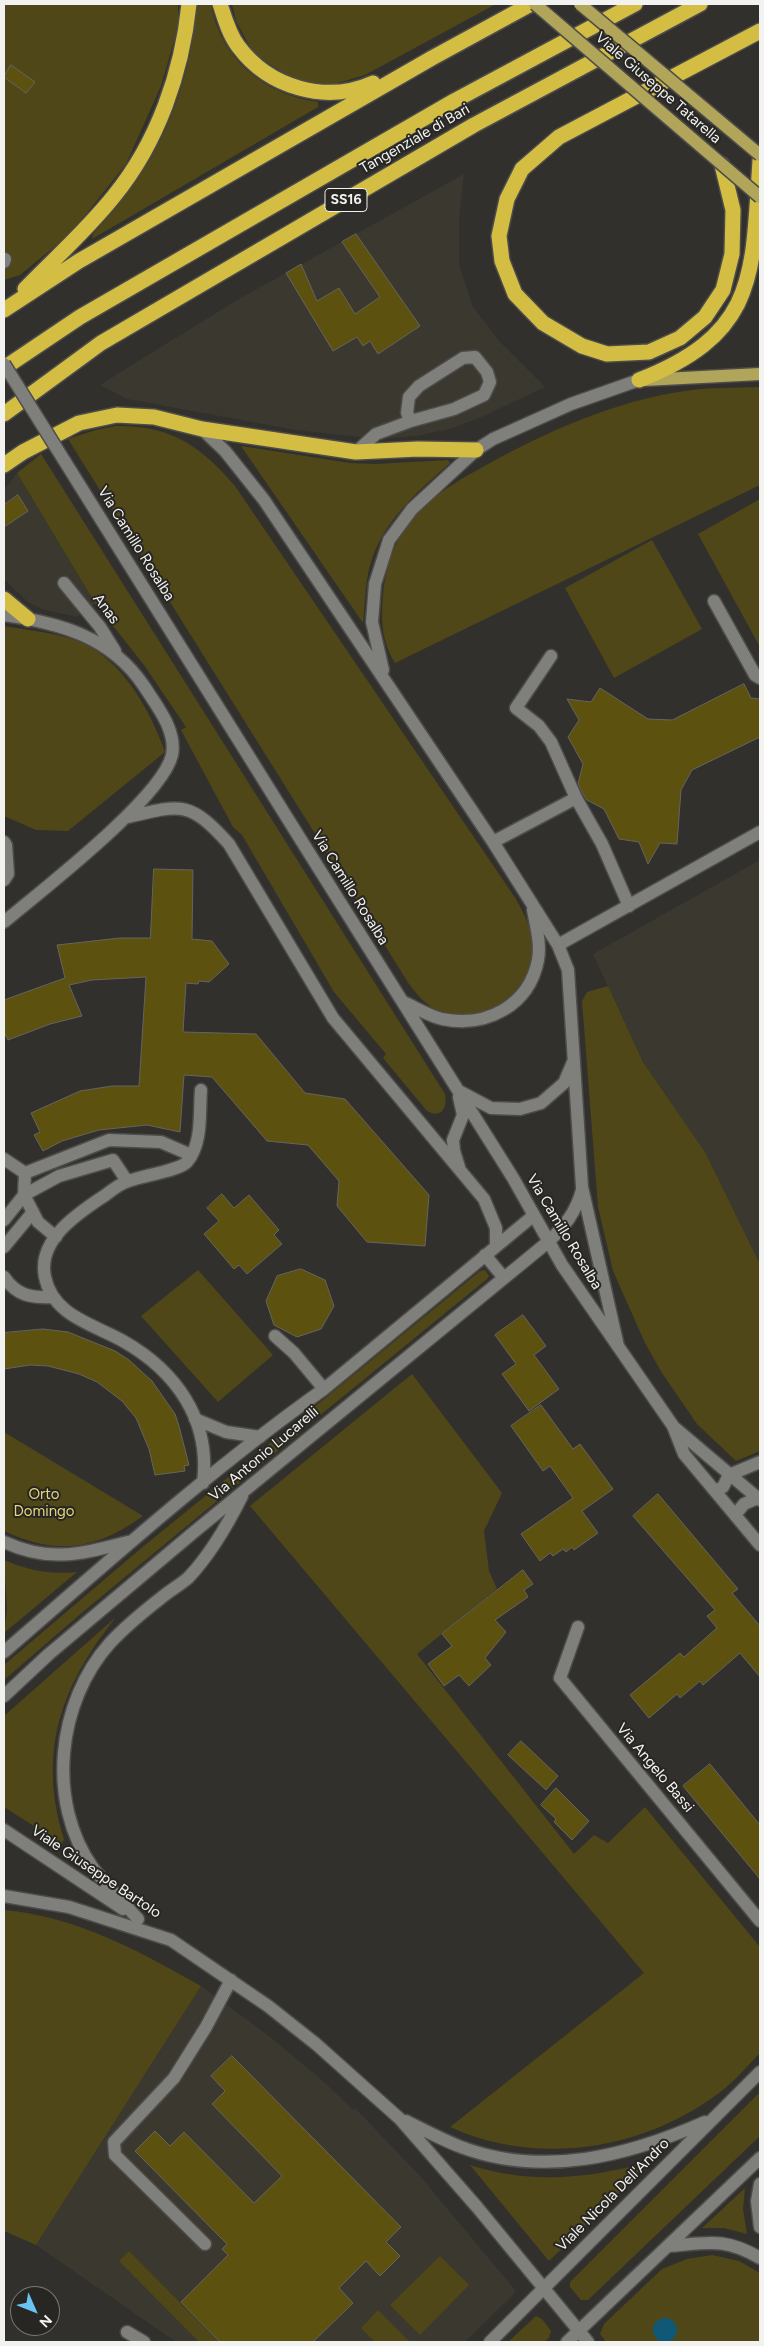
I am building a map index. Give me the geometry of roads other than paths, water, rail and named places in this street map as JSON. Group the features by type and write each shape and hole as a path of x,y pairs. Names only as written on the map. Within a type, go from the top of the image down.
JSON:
{"highway":[{"path":"5,309 82,232 115,195 135,166 155,129 178,69 185,37 188,4"},
{"path":"220,4 227,25 238,45 253,64 273,78 297,88 328,93 358,90 432,58"},
{"path":"5,309 79,261 432,58 533,4"},
{"name":"Tangenziale di Bari","path":"4,368 80,317 395,135 634,4"},
{"name":"Tangenziale di Bari","path":"4,414 101,343 474,125 700,4"},
{"path":"722,165 733,210 732,254 723,290 705,317 680,338 648,352 607,354 582,346 543,323 515,294 502,261 499,236 507,198 522,168 559,137 760,31"},
{"path":"639,380 669,368 694,352 722,328 742,298 750,271 760,161"},
{"path":"4,465 22,452 79,424 117,415 154,417 202,429 356,452 418,449 476,450"},
{"path":"4,599 28,618"}],"main road":[{"name":"Viale Giuseppe Tatarella","path":"533,4 760,197"},
{"name":"Viale Giuseppe Tatarella","path":"580,4 760,154"},
{"path":"639,380 760,374"}],"street":[{"path":"356,452 376,434 411,421 454,409 484,395 490,382 487,372 475,357 463,358 419,386 409,397 407,413 411,421"},
{"name":"Via Camillo Rosalba","path":"4,364 513,1178 548,1242 673,1426"},
{"path":"384,677 372,622 375,584 389,540 412,509 476,450 492,439 571,404 639,380"},
{"path":"202,429 225,451 264,500 384,677 493,842 558,945 568,970 582,1187 618,1346"},
{"name":"Anas","path":"64,583 100,627 119,656"},
{"path":"714,601 755,675 760,678"},
{"path":"4,615 28,618 72,630 94,639 119,656 136,674 156,705 166,722 172,740 172,755 164,773 128,817 4,922"},
{"path":"551,656 516,708 538,726 551,742 576,798 602,844 629,906"},
{"path":"493,842 576,798"},
{"path":"128,817 166,808 190,810 209,823 229,844 333,1018 484,1199 496,1228 496,1246"},
{"path":"558,945 760,832"},
{"path":"4,842 6,845 8,874 4,880"},
{"path":"403,1001 441,1019 471,1022 503,1012 526,992 538,960 538,936 530,900"},
{"path":"457,1090 491,1108 520,1109 541,1103 564,1083 574,1059"},
{"path":"201,1090 197,1146 186,1164 127,1181 90,1205 62,1228 56,1237 47,1252 44,1276 53,1297 77,1320 122,1341 156,1363 179,1388 195,1418 203,1448 202,1483"},
{"path":"457,1090 462,1115 453,1140 460,1172"},
{"path":"25,1173 109,1140 161,1142 191,1155"},
{"path":"4,1160 25,1173"},
{"path":"4,1220 24,1195 59,1176 113,1160 127,1181"},
{"path":"25,1173 24,1195 38,1222 56,1237"},
{"name":"Via Antonio Lucarelli","path":"4,1696 49,1654 194,1532 548,1242 562,1228 577,1208 582,1187"},
{"path":"4,1247 33,1212"},
{"name":"Via Antonio Lucarelli","path":"4,1652 202,1483 324,1389 533,1216"},
{"path":"485,1255 504,1278"},
{"path":"4,1277 12,1288 33,1298 53,1297"},
{"path":"275,1336 294,1353 324,1389"},
{"path":"195,1418 226,1432 260,1437"},
{"path":"673,1426 759,1499"},
{"path":"673,1426 684,1454 760,1545"},
{"path":"715,1491 724,1487 729,1475 760,1462"},
{"path":"138,1919 93,1867 71,1822 63,1790 64,1749 69,1721 78,1694 91,1669 109,1644 132,1622 187,1578 230,1519 243,1492"},
{"path":"735,1515 744,1504 759,1499"},
{"path":"4,1542 38,1554 61,1556 134,1540"},
{"name":"Via Angelo Bassi","path":"578,1627 560,1678 760,1921"},
{"name":"Viale Giuseppe Bartolo","path":"4,1830 171,1940"},
{"path":"4,1896 69,1907 171,1940 231,1980 316,2044 400,2119 478,2207 588,2342"},
{"path":"205,2244 115,2155 114,2142 174,2078 206,2027 231,1980"},
{"name":"Viale Nicola Dell'Andro","path":"490,2342 760,2072"},
{"path":"400,2119 462,2147 508,2160 530,2162 570,2162 622,2152 664,2140 712,2119"},
{"path":"567,2342 760,2158"},
{"path":"760,2184 757,2201 760,2227"},
{"path":"669,2246 723,2242 745,2249 760,2258"},
{"path":"127,2332 144,2342"}],"water":[{"path":"665,2318 674,2321 677,2330 674,2339 665,2342 656,2339 653,2330 656,2321"}],"park label":[{"name":"Orto Domingo","path":"44,1504"}]}
